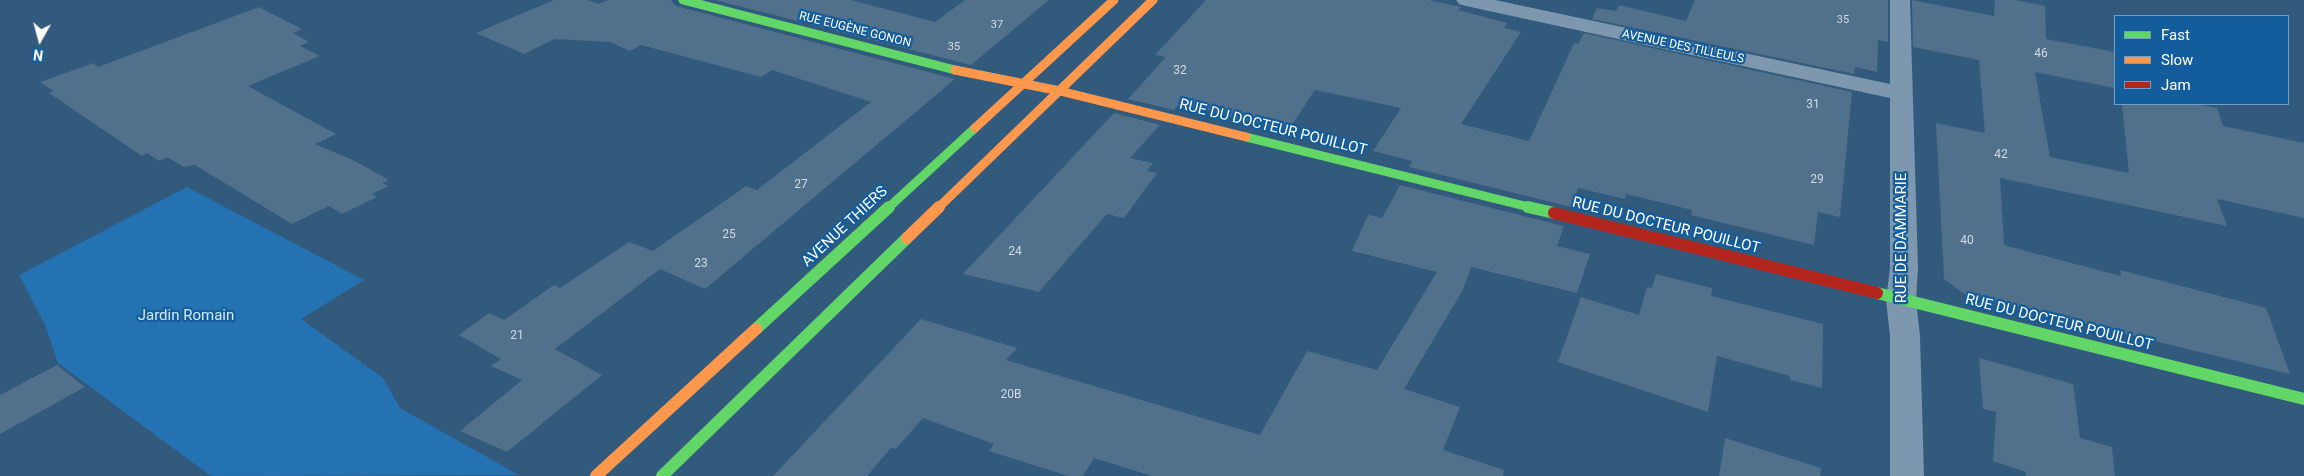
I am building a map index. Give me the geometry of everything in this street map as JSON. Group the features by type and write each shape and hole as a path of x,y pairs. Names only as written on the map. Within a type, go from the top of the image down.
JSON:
{"main road":[{"name":"RUE EUGÈNE GONON","path":"683,0 961,71 1021,84"},
{"name":"AVENUE THIERS","path":"596,476 1114,0"},
{"path":"662,476 1154,0"},
{"name":"RUE DU DOCTEUR POUILLOT","path":"1021,84 1060,91 2304,399"}],"street":[{"name":"AVENUE DES TILLEULS","path":"1466,0 1900,93"},
{"name":"RUE DE DAMMARIE","path":"1900,0 1904,268 1901,300 1905,336 1907,476"}],"green space":[{"name":"Jardin Romain","path":"187,187 364,280 301,319 383,378 400,408 519,475 211,476 58,363 46,327 19,275"}],"building":[{"path":"554,0 588,0 598,4 608,0 671,0 676,6 955,79 705,289 660,269 555,349 602,375 507,452 460,431 522,380 491,366 501,359 459,335 489,313 504,320 554,285 560,288 629,242 653,251 746,186 757,190 871,102 772,70 761,77 641,45 630,51 610,42 555,39 524,54 476,33"},
{"path":"715,0 851,0 935,22 965,0 1049,0 971,65"},
{"path":"1206,0 1429,0 1461,7 1458,10 1507,23 1504,28 1521,32 1461,124 1529,141 1574,43 1578,44 1584,33 1852,92 1840,217 1818,212 1814,245 1691,215 1692,210 1626,194 1625,199 1578,188 1571,207 1409,167 1412,161 1373,151 1401,108 1315,90 1288,131 1179,104 1174,110 1128,99 1166,57 1155,55"},
{"path":"1695,0 1888,0 1888,42 1878,40 1877,72 1855,67 1854,74 1592,19 1597,8 1616,11 1619,5 1686,21"},
{"path":"1912,0 1994,16 1995,0 2016,0 2045,6 2046,39 2114,52 2114,88 2035,72 2050,157 2129,173 2122,105 2200,105 2217,108 2223,126 2304,143 2304,218 2217,199 2227,226 2000,178 2004,244 2121,276 2120,270 2266,308 2290,374 1966,295 1944,279 1936,123 1985,133 1979,60 1913,47"},
{"path":"259,7 302,29 293,33 309,42 300,46 320,56 248,86 336,134 315,144 353,160 389,180 383,183 389,186 372,194 377,197 342,214 329,206 292,224 195,165 184,167 167,157 159,161 147,153 142,156 49,93 53,91 40,82 94,63 98,67"},
{"path":"1114,113 1160,125 1130,158 1153,163 1147,171 1157,173 1124,218 1107,214 1039,292 963,274"},
{"path":"1400,185 1564,226 1557,246 1590,254 1577,293 1471,267 1463,290 1404,389 1460,407 1443,450 1504,470 1503,476 1152,476 1094,458 1083,476 1068,476 989,451 994,444 923,418 896,449 891,448 867,476 773,476 921,319 1017,348 1006,360 1260,435 1307,351 1377,370 1437,272 1352,251 1368,215 1382,218"},
{"path":"1656,274 1712,288 1711,296 1823,324 1822,388 1790,380 1790,376 1717,356 1708,412 1558,362 1581,297 1639,315 1647,287 1652,288"},
{"path":"1979,358 2073,384 2080,438 2112,447 2115,476 2026,476 2026,472 1993,461 1996,412 1983,409"},
{"path":"57,365 85,387 0,434 0,395"},
{"path":"1725,438 1821,468 1820,476 1719,476"}],"traffic: fast":[{"path":"683,0 955,70"},
{"path":"756,329 975,128"},
{"path":"1246,137 1554,213"},
{"path":"662,476 907,238"},
{"path":"1877,293 2304,399"}],"traffic: slow":[{"path":"975,128 1114,0"},
{"path":"907,238 1153,0"},
{"path":"955,70 1060,91 1246,137"},
{"path":"596,476 756,329"}],"traffic: jam":[{"path":"1554,213 1877,293"}]}
